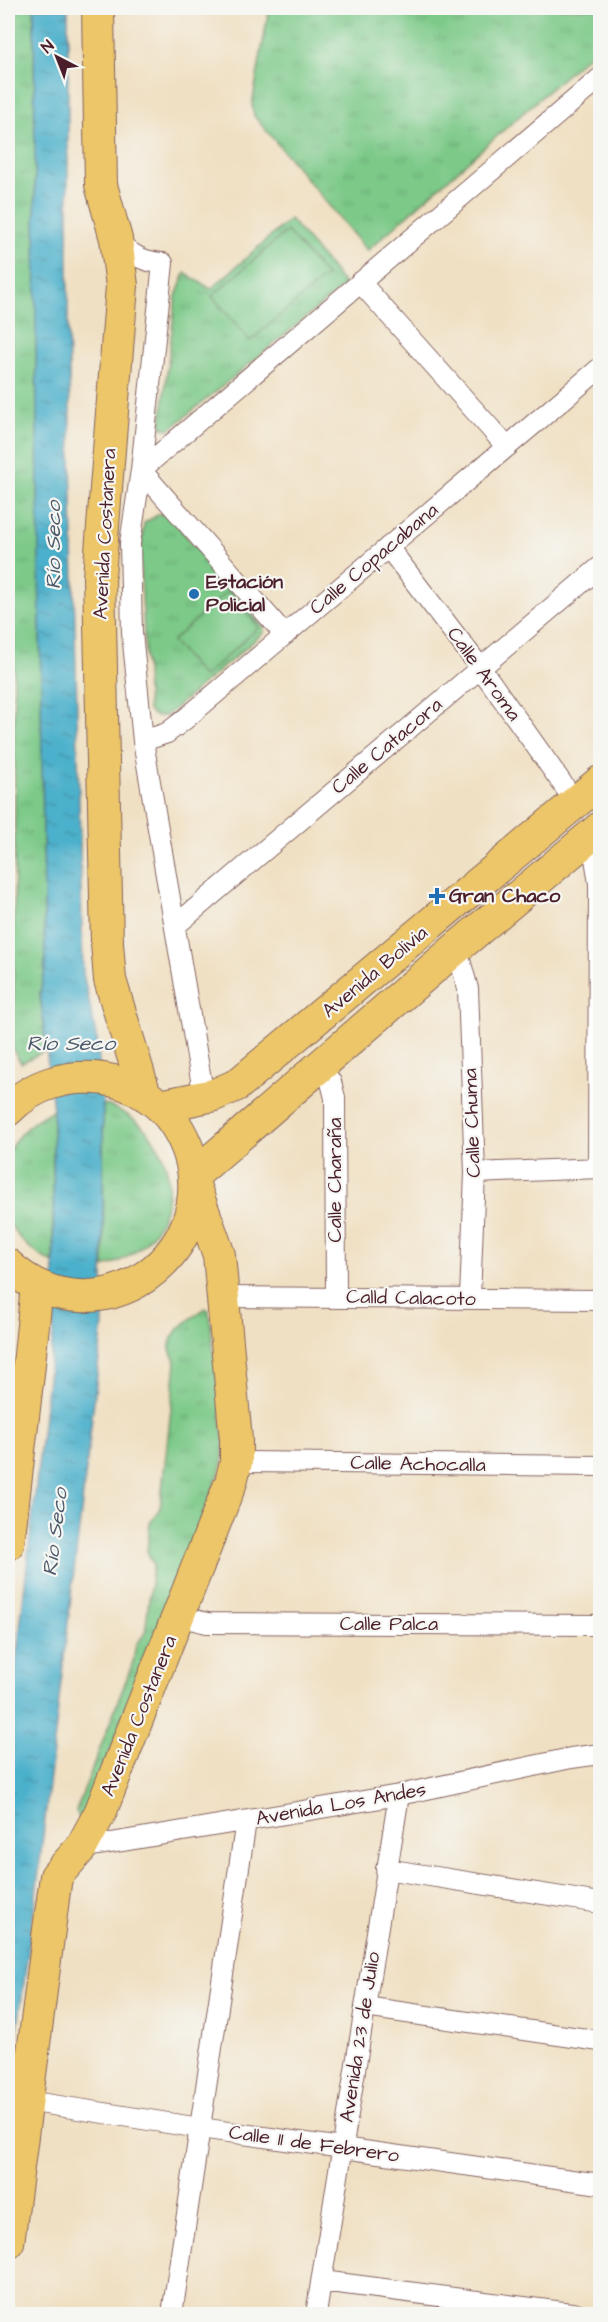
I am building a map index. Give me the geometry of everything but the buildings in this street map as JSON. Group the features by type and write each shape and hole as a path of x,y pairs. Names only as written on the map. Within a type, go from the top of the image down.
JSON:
{"main road":[{"name":"Avenida Costanera","path":"8,2243 56,1876 81,1848 100,1813 231,1482 236,1462 236,1440 219,1255 194,1182 189,1152 182,1135 145,1096 110,980 107,954 99,577 122,286 116,239 101,185 98,8"},
{"name":"Avenida Bolivia","path":"145,1096 204,1097 230,1090 600,782"},
{"name":"Avenida Bolivia","path":"194,1182 320,1067 591,835"},
{"path":"8,1109 24,1096 57,1081 93,1078 145,1096"},
{"path":"8,1265 21,1277 45,1289 90,1296 126,1288 157,1269 170,1256 188,1224 194,1182"},
{"path":"8,1544 28,1374 45,1289"},
{"path":"8,1349 28,1374"}],"street":[{"path":"141,470 600,78"},
{"path":"116,239 128,252 148,262 163,263 141,470 130,543 132,633 143,741 204,1097"},
{"path":"360,282 507,447"},
{"name":"Calle Copacabana","path":"143,741 167,733 184,720 600,368"},
{"path":"141,470 285,635"},
{"name":"Calle Aroma","path":"388,547 480,667 576,803"},
{"name":"Calle Catacora","path":"175,926 600,567"},
{"path":"475,1173 599,1168 599,885 591,835"},
{"name":"Calle Chuma","path":"453,951 460,960 468,988 475,1173 470,1298"},
{"name":"Calle Charaña","path":"320,1067 332,1082 335,1098 336,1297"},
{"name":"Calld Calacoto","path":"222,1297 600,1300"},
{"name":"Calle Achocalla","path":"236,1462 600,1466"},
{"name":"Calle Palca","path":"178,1616 207,1623 600,1625"},
{"name":"Avenida Los Andes","path":"81,1848 399,1795 571,1758 600,1754"},
{"name":"Avenida 23 de Julio","path":"316,2314 399,1795"},
{"path":"172,2314 246,1821"},
{"path":"386,1869 600,1903"},
{"path":"365,2007 600,2042"},
{"name":"Calle 11 de Febrero","path":"27,2101 200,2128 600,2184"},
{"path":"322,2281 579,2314"}],"green space":[{"path":"13,8 34,8 36,346 45,970 40,993 46,1050 21,1063 13,1050 15,806 8,95"},
{"path":"269,8 600,8 600,45 367,251 254,116 252,105"},
{"path":"290,219 345,285 174,426 170,429 162,428 176,296 185,273 211,289"},
{"path":"287,231 326,276 250,341 212,296"},
{"path":"159,514 168,515 264,628 263,633 166,716 155,716 148,711 140,558 144,523"},
{"path":"228,591 259,627 203,677 172,641"},
{"path":"103,1104 131,1118 152,1137 164,1160 168,1186 165,1211 153,1234 132,1253 104,1267"},
{"path":"53,1110 53,1263 26,1245 11,1227 7,1211 7,1158 11,1146 21,1133"},
{"path":"205,1308 209,1310 224,1442 222,1466 84,1818 79,1818 76,1811 133,1662 136,1644 145,1634 153,1564 147,1551 150,1523 160,1508 176,1363 170,1349 170,1342 182,1326"}],"water":[{"name":"Río Seco","path":"34,8 68,8 68,326 83,973 97,1040 103,1104 103,1324 35,1904 8,2096 8,1734 54,1325 53,1110 40,993 45,970 36,346"}],"place":[{"name":"Estación Policial","path":"194,594"},
{"name":"Gran Chaco","path":"437,896"}]}
